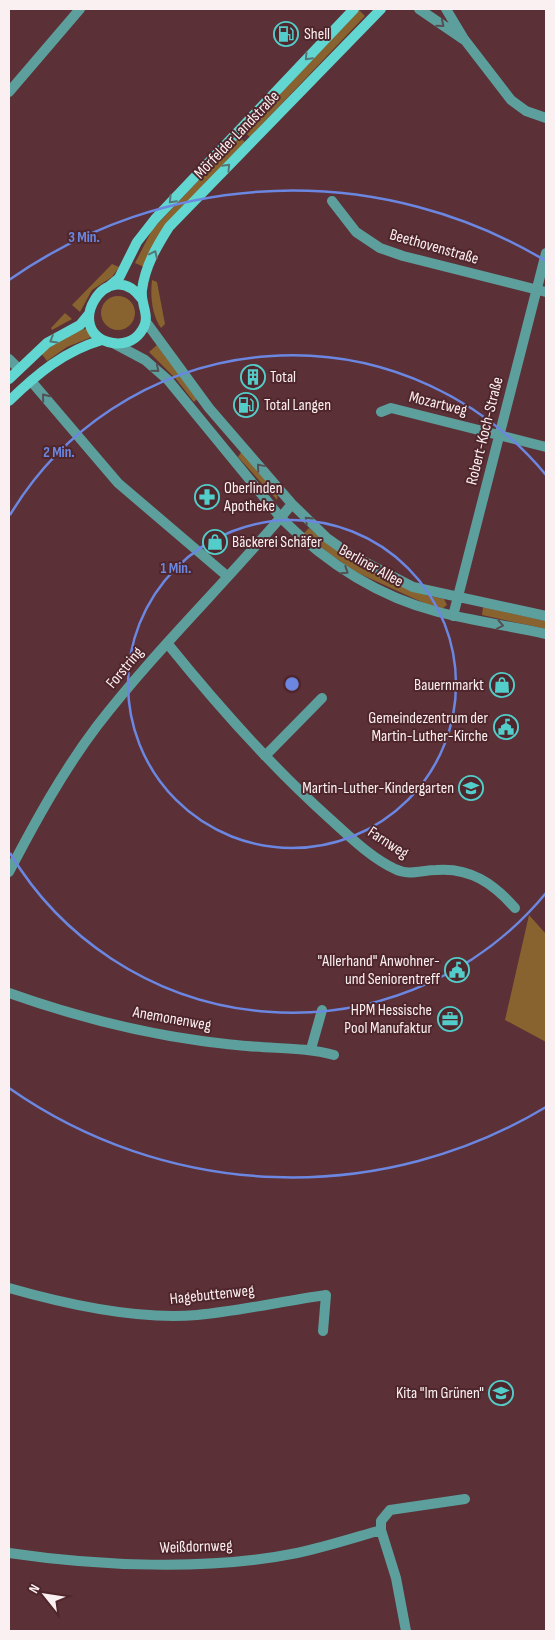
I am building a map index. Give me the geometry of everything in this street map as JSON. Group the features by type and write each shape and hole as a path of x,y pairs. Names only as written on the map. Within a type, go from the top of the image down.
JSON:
{"main road":[{"name":"Mörfelder Landstraße","path":"9,379 47,343 80,325 89,314 95,297 119,278 137,242 155,219 354,9"},
{"name":"Mörfelder Landstraße","path":"146,322 142,286 150,261 169,227 381,9"},
{"path":"106,289 124,287 136,292 142,299"},
{"path":"89,314 93,330 102,340 115,344 133,340 141,332 146,322"},
{"path":"10,400 68,352 102,340"},
{"path":"10,400 18,383 19,369"}],"street":[{"path":"9,92 80,9"},
{"path":"419,9 464,39"},
{"path":"446,9 464,39 514,104 546,118"},
{"name":"Beethovenstraße","path":"332,201 356,232 380,248 403,256 542,290"},
{"name":"Robert-Koch-Straße","path":"453,616 499,436 542,290 546,254"},
{"name":"Berliner Allee","path":"146,322 209,408 292,504 327,538 351,555 413,587 546,616"},
{"name":"Berliner Allee","path":"115,344 145,360 168,380 281,518 316,550 352,576 399,599 453,616 546,634"},
{"path":"9,359 19,369"},
{"path":"31,381 118,483 226,576"},
{"name":"Mozartweg","path":"381,412 391,408 546,447"},
{"path":"225,448 237,440"},
{"name":"Forstring","path":"9,872 79,752 130,686 292,504"},
{"name":"Farnweg","path":"167,643 212,698 265,756 341,829 396,870 408,873 438,869 467,873 498,889 515,908"},
{"path":"265,756 322,698"},
{"name":"Anemonenweg","path":"9,993 61,1010 140,1030 248,1046 311,1049 334,1054"},
{"path":"311,1049 322,1010"},
{"name":"Hagebuttenweg","path":"9,1288 86,1306 157,1315 196,1315 326,1295 323,1331"},
{"path":"406,1631 396,1578 381,1530 381,1521 390,1510 465,1499"},
{"name":"Weißdornweg","path":"9,1553 66,1561 118,1563 242,1560 297,1553 381,1530"}],"shaded area":[{"path":"359,10 365,16 250,137 244,132"},
{"path":"239,137 245,142 164,228 144,267 135,263 152,230"},
{"path":"112,264 119,267 112,277 92,290 80,312 72,305"},
{"path":"152,280 157,282 165,324 161,328 152,305"},
{"path":"118,296 130,301 135,313 130,325 118,330 106,325 101,313 106,301"},
{"path":"65,313 72,319 52,330 51,328"},
{"path":"87,328 92,337 67,347 47,361 41,353 66,336"},
{"path":"157,345 197,399 194,402 176,379 149,352"},
{"path":"242,451 278,493 277,500 238,457"},
{"path":"309,528 372,572 407,589 444,599 447,605 442,609 437,609 358,573 331,555 304,533"},
{"path":"483,607 546,621 546,629 482,615"},
{"path":"529,915 546,934 546,1042 505,1020"}],"place":[{"name":"Shell","path":"286,34"},
{"name":"Total","path":"253,377"},
{"name":"Total Langen","path":"246,405"},
{"name":"Oberlinden Apotheke","path":"207,497"},
{"name":"Bäckerei Schäfer","path":"215,542"},
{"name":"Bauernmarkt","path":"502,685"},
{"name":"Gemeindezentrum der Martin-Luther-Kirche","path":"506,727"},
{"name":"Martin-Luther-Kindergarten","path":"471,788"},
{"name":"\"Allerhand\" Anwohner- und Seniorentreff","path":"457,970"},
{"name":"HPM Hessische Pool Manufaktur","path":"450,1019"},
{"name":"Kita \"Im Grünen\"","path":"501,1393"}]}
